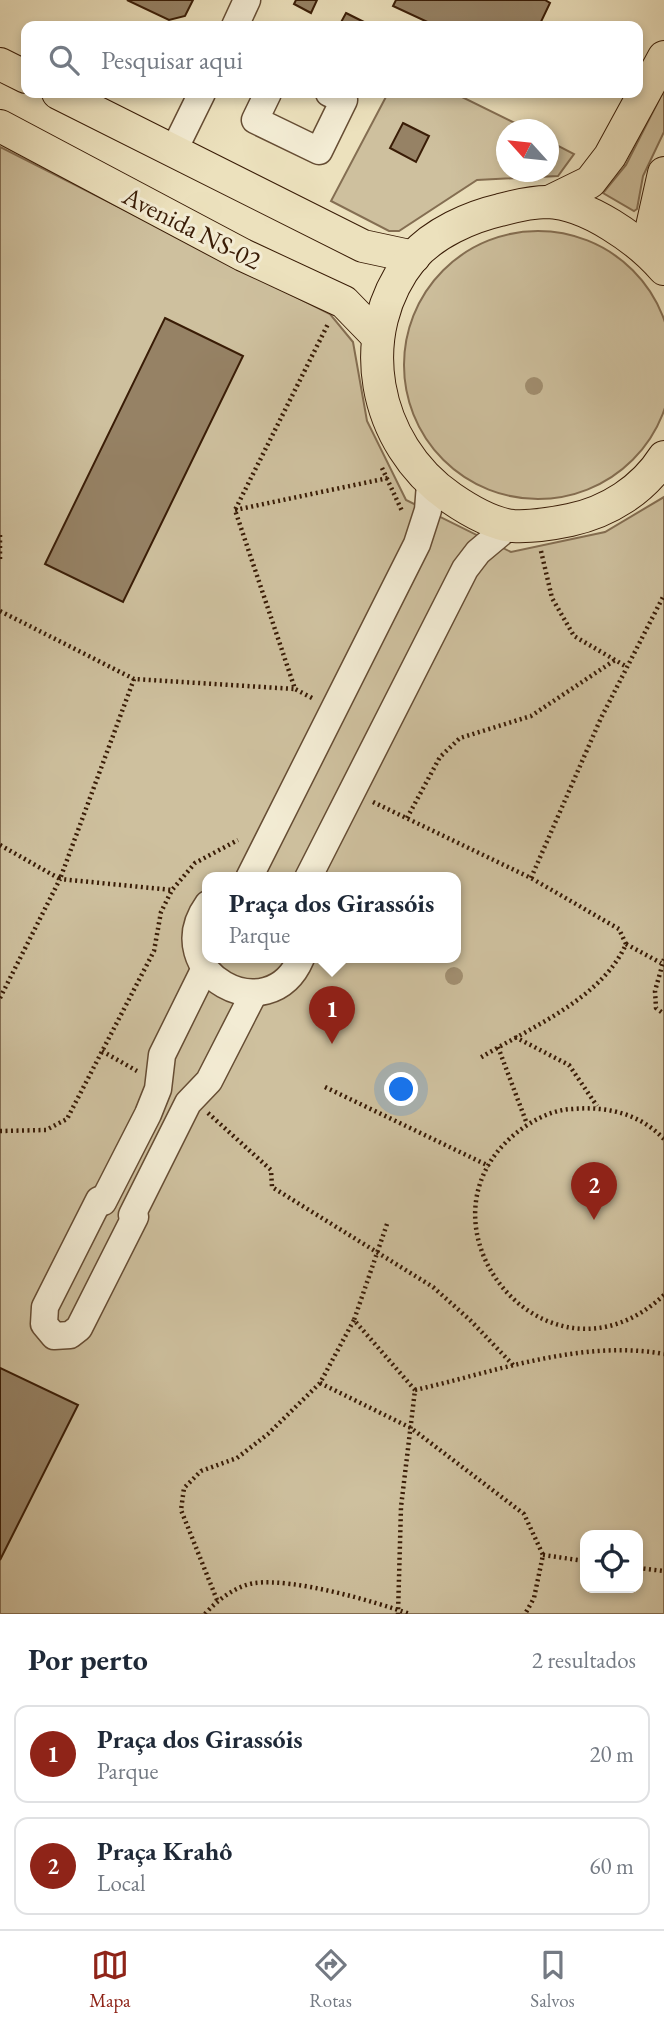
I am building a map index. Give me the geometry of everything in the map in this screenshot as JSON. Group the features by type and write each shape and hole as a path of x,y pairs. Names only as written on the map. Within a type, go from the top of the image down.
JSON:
{"main road":[{"path":"643,96 664,57"},
{"path":"0,64 21,74"},
{"path":"68,98 363,246 414,257"},
{"path":"642,98 610,156 590,182 549,202 478,215 443,234 414,257 387,300 377,336 375,364 391,429 405,454 430,484 466,509 509,526 543,526 587,516 622,500 661,466"},
{"name":"Avenida NS-02","path":"0,127 243,255 344,302 377,336"},
{"path":"655,259 664,173"},
{"path":"549,202 603,219 655,259"}],"street":[{"path":"236,21 247,0"},
{"path":"173,152 200,98"},
{"path":"266,98 255,120 318,151 344,100 340,98"},
{"path":"252,872 417,544 426,518 430,484"},
{"path":"311,872 468,564 509,526"},
{"path":"202,915 196,937 202,962"},
{"path":"203,963 223,986 254,993 282,983 297,963"},
{"path":"205,968 162,1055 160,1083 148,1114 44,1311 44,1324 54,1336 70,1335 79,1328 192,1099 209,1081 254,993"}],"path":[{"path":"295,689 235,510 329,323 333,327"},
{"path":"379,464 397,496 402,518"},
{"path":"235,510 388,478"},
{"path":"543,526 541,558 552,598 575,636 627,667"},
{"path":"0,535 0,561"},
{"path":"531,878 601,718 664,596"},
{"path":"0,611 134,679 295,689 312,698"},
{"path":"407,818 440,757 460,738 531,716 615,660"},
{"path":"0,998 60,879 134,679"},
{"path":"306,711 318,686"},
{"path":"352,792 531,878 619,929 626,944 663,961 654,991 656,1008 664,1014"},
{"path":"0,1131 46,1130 62,1124 70,1114 154,951 161,912 172,891 195,863 237,842 243,834"},
{"path":"0,845 60,879 172,891"},
{"path":"480,1058 574,1002 617,964 626,944"},
{"path":"515,1037 569,1065 597,1107"},
{"path":"498,1047 527,1124"},
{"path":"102,1051 160,1083"},
{"path":"325,1087 489,1166"},
{"path":"192,1099 271,1170 272,1187 378,1250 433,1287 470,1320 515,1367"},
{"path":"664,1139 628,1114 597,1107 561,1109 527,1124 505,1142 489,1166 477,1200 477,1237 489,1272 512,1300 542,1320 577,1329 613,1326 647,1311 664,1295"},
{"path":"217,1600 181,1510 184,1488 201,1471 237,1458 268,1434 320,1383 354,1320 387,1224"},
{"path":"354,1320 415,1390 401,1507 398,1612"},
{"path":"415,1390 578,1352 639,1349 664,1353"},
{"path":"320,1383 411,1428 524,1514 543,1555 534,1598 525,1614"},
{"path":"543,1555 580,1559"},
{"path":"643,1569 664,1571"},
{"path":"205,1614 217,1600 253,1583 314,1588 410,1614"}],"shaded area":[{"path":"664,90 664,132 643,176 637,209 634,211 603,193 626,165"},
{"path":"385,98 464,98 507,119 496,119 496,179 477,180 399,231 389,231 331,201"},
{"path":"559,146 574,154 559,175"},
{"path":"0,147 330,314 353,342 367,421 406,500 511,552 605,532 664,497 664,1614 0,1614"},
{"path":"525,231 551,231 577,236 601,246 623,261 642,280 665,321 665,409 657,428 642,450 623,469 601,484 577,494 551,499 525,499 499,494 475,484 453,469 434,450 419,428 409,404 404,378 404,352 409,326 419,302 434,280 453,261 475,246 499,236"}],"building":[{"path":"127,0 193,0 185,16 169,20"},
{"path":"296,0 317,0 311,13 294,4"},
{"path":"396,0 545,0 550,3 541,21 425,21 393,6"},
{"path":"346,13 362,21 342,21"},
{"path":"403,123 429,136 416,162 390,148"},
{"path":"165,318 243,356 123,602 45,564"},
{"path":"0,1368 78,1405 0,1560"}],"place":[{"name":"Praça dos Girassóis","path":"332,1044"},
{"name":"Praça Krahô","path":"594,1220"}]}
